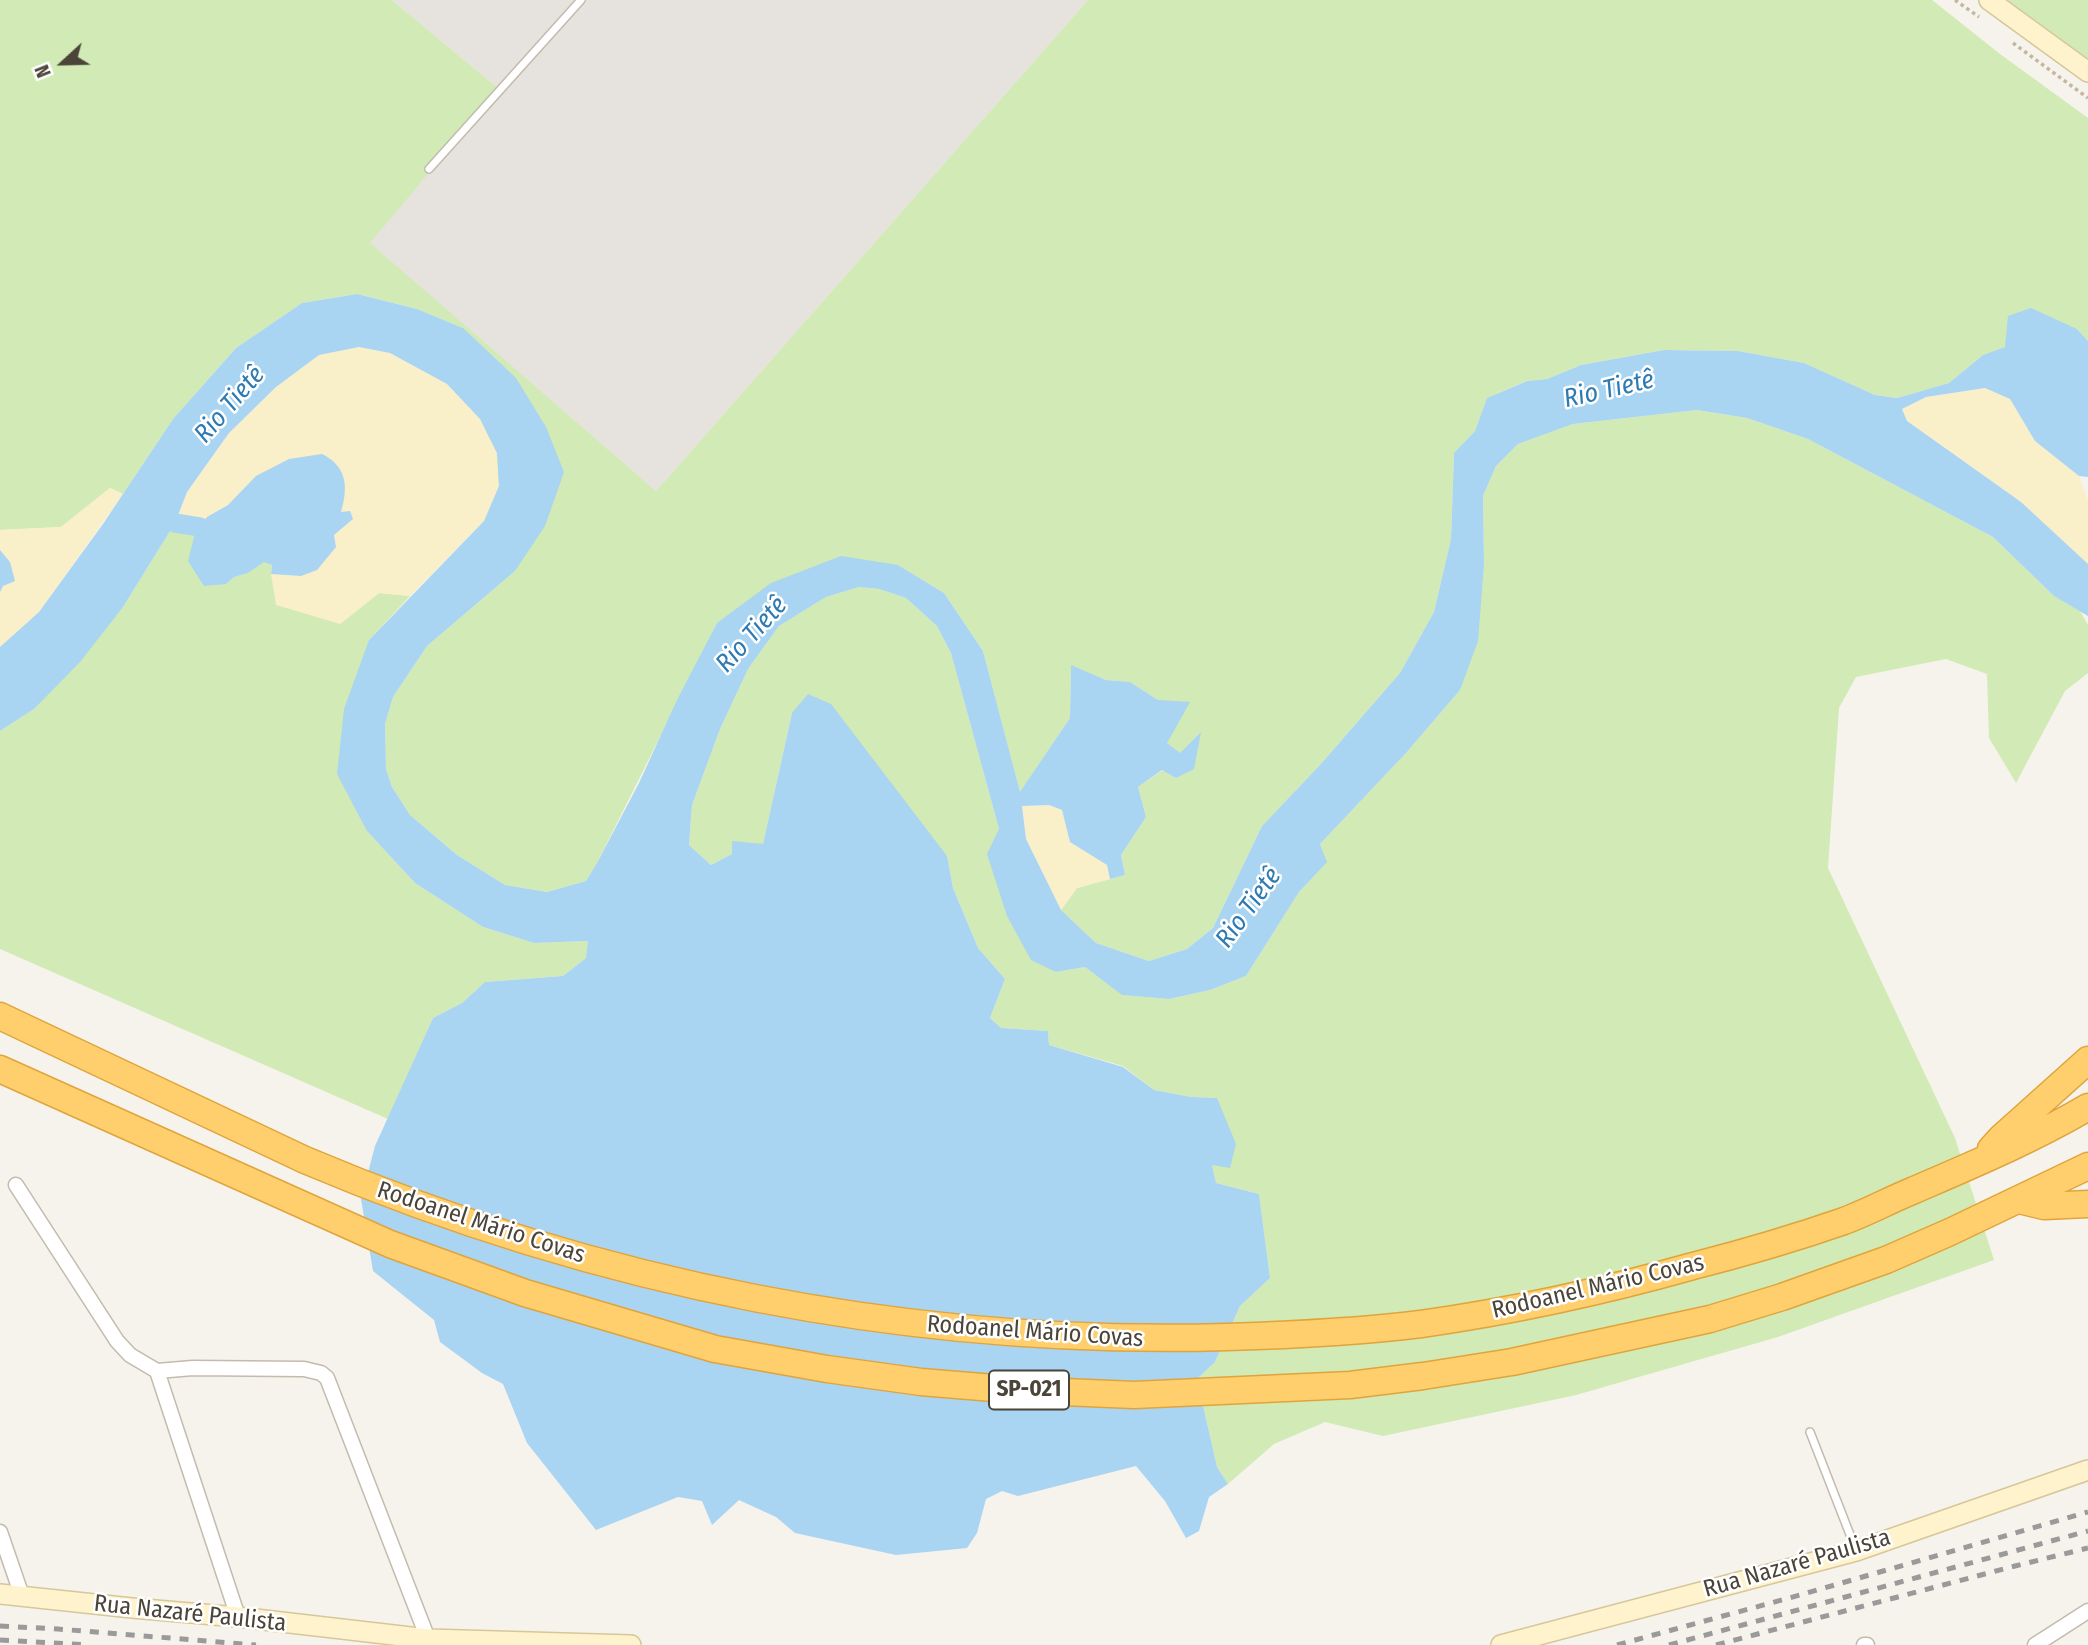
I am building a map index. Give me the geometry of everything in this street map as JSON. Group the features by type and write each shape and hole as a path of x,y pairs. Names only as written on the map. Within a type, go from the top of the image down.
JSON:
{"highway":[{"name":"Rodoanel Mário Covas","path":"0,1016 328,1170 472,1224 537,1245 739,1296 934,1327 1047,1336 1155,1339 1333,1333 1421,1324 1587,1294 1771,1245 1849,1219 2057,1126 2088,1107"},
{"path":"1981,1161 2001,1138 2081,1065"},
{"name":"Rodoanel Mário Covas","path":"0,1069 390,1244 525,1293 715,1349 908,1381 1018,1390 1134,1395 1350,1385 1512,1362 1710,1319 1782,1297 1886,1260 2083,1169"},
{"path":"2019,1200 2044,1206 2088,1204"}],"main road":[{"path":"1989,0 2088,72"},
{"name":"Rua Nazaré Paulista","path":"1501,1645 1856,1551 2088,1470"},
{"name":"Rua Nazaré Paulista","path":"0,1594 429,1639 631,1645"}],"street":[{"path":"16,1185 117,1341 130,1355 157,1371 193,1368 304,1369 321,1373 327,1378 429,1639"},
{"path":"157,1371 237,1617"},
{"path":"0,1532 22,1596"},
{"path":"2035,1645 2088,1611"}],"lane":[{"path":"429,169 581,0"},
{"path":"1810,1432 1856,1551"}],"path":[{"path":"1955,0 1988,24"},
{"path":"2010,41 2088,98"}],"shaded area":[{"path":"392,0 1088,0 656,491 369,243 499,89"}],"green space":[{"path":"0,0 392,0 499,89 370,243 656,491 1088,0 1932,0 2088,118 2088,341 2077,329 2005,347 1983,355 1949,383 1897,398 1875,395 1804,363 1738,351 1664,350 1581,365 1547,379 1526,381 1487,398 1475,431 1454,453 1451,539 1434,612 1400,673 1320,765 1262,826 1213,928 1187,949 1149,961 1096,943 1061,910 1077,888 1125,875 1121,855 1146,817 1138,787 1163,770 1176,778 1200,733 1180,754 1167,743 1158,700 1130,682 1106,680 1071,666 1070,718 1020,793 983,651 944,593 898,565 717,623 586,881 547,892 505,885 457,855 410,815 392,787 386,769 385,724 393,697 427,646 515,571 463,328 417,309 357,294 302,303 236,348 173,419 123,494 110,488 61,527 0,530"},
{"path":"2004,0 2088,0 2088,62"},
{"path":"1697,410 1747,418 1808,439 1993,537 2054,596 2080,611 2088,625 2088,673 2065,691 2016,783 1989,738 1987,674 1946,659 1856,677 1839,708 1828,868 1955,1138 1994,1260 1778,1337 1576,1395 1383,1436 1325,1422 1274,1444 1228,1484 1217,1467 1197,1379 1215,1362 1240,1306 1270,1278 1259,1194 1216,1183 1212,1165 1217,1098 1191,1097 1154,1090 1123,1066 1049,1045 1048,1031 1001,1028 990,1018 1005,979 978,948 953,888 947,856 792,713 763,844 732,854 711,865 689,845 692,805 720,729 748,669 779,626 826,597 859,587 879,589 906,598 937,626 951,653 999,829 1056,972 1085,967 1123,995 1169,999 1210,990 1246,976 1299,892 1326,862 1320,844 1406,753 1460,690 1484,564 1483,496 1496,466 1518,444 1573,424"},
{"path":"175,523 200,527 195,533 226,584 264,561 272,565 271,574 340,624 379,593 410,596 369,640 367,831 415,883 483,927 534,943 589,941 586,958 563,976 485,982 462,1003 433,1018 388,1119 0,949 0,731 34,709 123,607"}],"sand":[{"path":"359,347 390,353 447,384 480,419 497,453 499,486 484,521 410,596 379,593 340,624 276,605 271,574 301,576 336,547 334,535 353,519 256,476 228,505 207,517 200,527 175,523 187,492 229,433 276,387 319,355"},
{"path":"1985,388 2010,399 2035,441 2079,476 2088,501 2088,564 2021,502 1907,421 1902,409 1926,397"},
{"path":"110,488 123,494 39,612 0,647 0,592 10,562 0,550 0,530 61,527"},
{"path":"1049,805 1062,810 1070,842 1107,865 1110,879 1077,888 1061,910 1026,839 1022,806"}],"water":[{"name":"Rio Tietê","path":"357,294 417,309 463,328 516,378 546,427 564,472 545,526 515,571 427,646 393,697 385,724 386,769 392,787 410,815 457,855 505,885 547,892 586,881 639,783 677,700 717,623 771,583 841,556 898,565 944,593 983,651 1020,792 1070,718 1071,665 1106,680 1130,682 1158,700 1190,702 1167,743 1180,753 1201,732 1194,769 1176,778 1162,770 1138,787 1146,817 1121,855 1125,875 1110,879 1107,865 1070,842 1062,810 1049,805 1022,806 1026,839 1061,910 1096,943 1149,961 1187,949 1213,928 1262,826 1320,765 1400,673 1434,612 1451,539 1454,453 1475,431 1487,398 1527,381 1547,379 1581,365 1664,350 1738,351 1804,363 1875,395 1897,398 1949,383 1983,355 2005,347 2008,316 2031,308 2077,329 2088,341 2088,477 2079,476 2035,441 2010,399 1985,388 1926,397 1902,409 1907,421 2021,502 2088,564 2088,616 2054,596 1993,537 1808,439 1747,418 1697,410 1573,424 1518,444 1496,466 1483,496 1484,564 1478,641 1460,690 1406,753 1320,844 1327,862 1299,892 1246,976 1210,990 1169,999 1122,995 1085,967 1056,972 1031,960 1007,916 987,854 999,829 951,653 937,626 906,598 879,589 859,587 826,597 779,626 748,669 720,729 692,805 689,845 711,865 732,854 732,841 763,844 792,713 808,694 831,704 947,856 953,888 978,948 1005,979 990,1018 1001,1028 1048,1031 1049,1045 1123,1067 1154,1090 1191,1097 1217,1098 1236,1144 1230,1168 1212,1165 1216,1183 1259,1194 1270,1278 1240,1306 1215,1362 1197,1379 1217,1467 1228,1484 1209,1497 1199,1531 1186,1538 1165,1501 1136,1466 1018,1496 1002,1491 986,1499 977,1533 967,1548 896,1555 795,1533 776,1517 739,1500 712,1525 702,1501 678,1497 596,1530 527,1443 503,1384 482,1373 440,1342 434,1320 373,1271 361,1199 375,1146 433,1018 462,1003 485,982 563,976 586,958 588,941 534,943 483,927 415,883 367,831 337,774 344,709 369,640 484,521 499,486 497,453 480,419 447,384 390,353 359,347 319,355 276,387 229,433 187,492 175,523 123,607 80,662 34,709 0,731 0,647 39,612 103,524 173,419 236,348 302,303"},
{"path":"322,454 331,459 341,472 345,495 341,512 350,511 353,519 334,535 336,547 317,570 301,576 271,574 272,565 264,562 226,584 204,586 188,561 195,533 207,517 228,505 256,476 289,459"},
{"path":"0,550 10,562 15,581 3,586 0,592"}],"waterway":[{"path":"151,513 175,523 200,527"}],"railway":[{"path":"1617,1645 2088,1512"},
{"path":"1669,1645 2088,1531"},
{"path":"1716,1645 2088,1548"},
{"path":"0,1626 256,1645"},
{"path":"0,1640 88,1645"}]}
